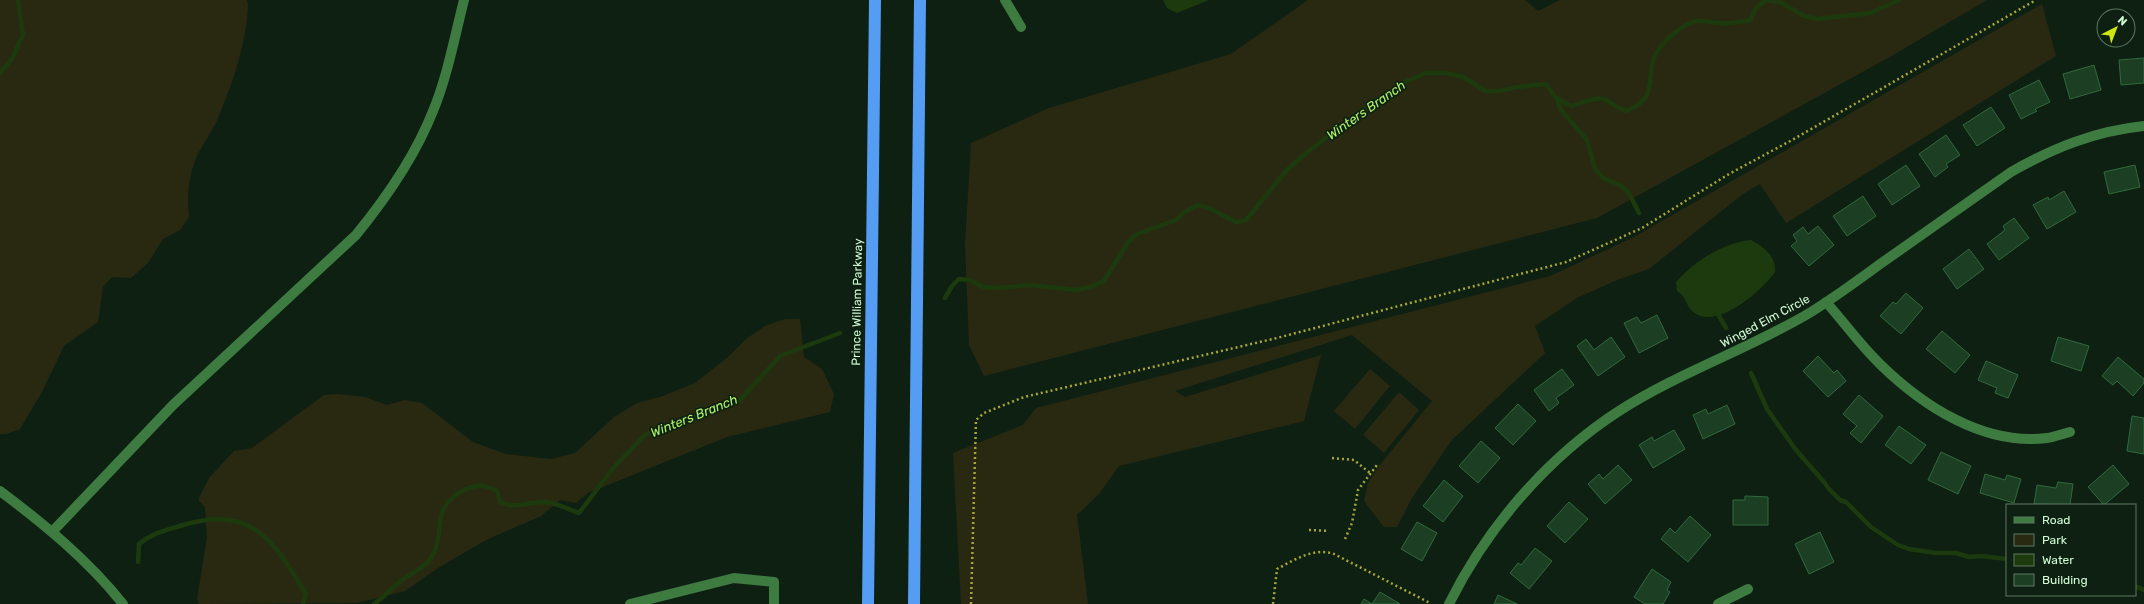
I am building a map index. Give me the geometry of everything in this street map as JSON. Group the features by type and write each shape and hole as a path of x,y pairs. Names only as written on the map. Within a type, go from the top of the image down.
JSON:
{"highway":[{"name":"Prince William Parkway","path":"868,604 875,0"},
{"path":"914,604 920,0"}],"street":[{"path":"52,532 173,405 356,235 378,208 419,144 434,110 464,0"},
{"path":"1006,0 1020,27"},
{"name":"Winged Elm Circle","path":"1449,604 1477,554 1503,519 1558,458 1588,433 1620,411 1654,391 1740,350 1826,302 2011,172 2039,156 2094,135 2144,126"},
{"path":"1826,302 1879,363 1899,381 1932,406 1961,422 1984,432 2025,439 2048,438 2070,432"},
{"path":"0,491 52,532 90,568 123,604"},
{"path":"630,604 734,578 774,582 774,604"},
{"path":"1718,604 1748,589"}],"path":[{"path":"971,604 976,420 984,413 1024,397 1277,338 1566,262 1642,228 1728,174 1792,140 2036,0"},
{"path":"1332,458 1354,460 1370,473"},
{"path":"1345,539 1352,523 1357,492 1377,465"},
{"path":"1309,530 1329,531"},
{"path":"1274,604 1277,569 1315,552 1337,554 1430,603"}],"green space":[{"path":"0,0 247,0 248,4 245,33 234,76 218,118 194,163 190,176 188,190 189,217 180,230 163,239 148,263 131,278 112,277 103,287 98,322 64,346 42,392 20,429 6,434 0,434"},
{"path":"1308,0 1525,0 1538,11 1560,0 1987,0 1888,58 1597,218 984,376 969,345 965,244 971,143 1049,108 1231,54"},
{"path":"2042,4 2056,56 1786,223 1760,184 1743,194 1649,269 1617,280 1577,298 1535,326 1545,353 1452,440 1412,498 1397,527 1384,527 1364,501 1368,483 1379,466 1432,401 1352,335 1175,391 1185,397 1321,355 1304,421 1119,466 1099,494 1077,515 1088,604 961,604 953,453 1023,425 1036,408 1550,276 1632,238"},
{"path":"785,319 800,319 804,357 822,369 834,394 830,412 727,437 588,493 576,503 560,500 541,516 486,540 438,568 405,591 357,603 199,604 197,599 207,537 205,507 198,500 209,478 234,451 252,448 324,395 338,394 365,397 387,405 405,400 422,403 473,442 506,454 551,459 575,453 614,417 637,403 660,397 695,383 728,357 746,339 765,326"},
{"path":"1370,369 1390,386 1355,429 1334,411"},
{"path":"1399,392 1419,410 1384,453 1363,435"}],"water":[{"path":"1163,0 1209,0 1177,13 1167,8"},
{"path":"1751,240 1760,245 1774,262 1775,272 1769,280 1749,298 1726,313 1703,317 1693,312 1677,291 1676,282 1700,260 1710,254 1730,245"}],"building":[{"path":"2144,58 2144,83 2121,85 2119,60"},
{"path":"2094,65 2101,90 2070,99 2063,74"},
{"path":"2039,80 2050,102 2035,109 2037,111 2021,119 2009,95"},
{"path":"1991,107 2005,128 1977,146 1963,125"},
{"path":"1946,135 1960,155 1946,164 1948,167 1935,177 1919,154"},
{"path":"1906,165 1920,186 1892,205 1878,184"},
{"path":"2135,165 2140,187 2109,194 2104,172"},
{"path":"2064,191 2076,212 2047,229 2033,205 2048,197 2049,200"},
{"path":"1863,196 1876,216 1847,236 1833,216"},
{"path":"2014,218 2029,238 1999,260 1987,244 2005,230 2003,226"},
{"path":"1818,226 1834,245 1809,266 1791,246 1797,241 1793,235 1803,227 1808,234"},
{"path":"1969,249 1984,269 1957,289 1943,269"},
{"path":"1906,293 1923,308 1901,334 1880,316 1893,302 1896,304"},
{"path":"1657,315 1668,338 1639,353 1624,323 1637,317 1641,323"},
{"path":"1942,331 1970,355 1955,373 1926,349"},
{"path":"1611,337 1625,357 1598,376 1577,346 1586,339 1594,350"},
{"path":"2058,337 2089,346 2081,371 2051,361"},
{"path":"1818,356 1834,373 1837,370 1846,381 1828,397 1803,371"},
{"path":"2118,357 2144,379 2144,383 2133,396 2117,381 2113,385 2102,376"},
{"path":"1986,361 2018,375 2008,398 1995,393 1997,388 1978,380"},
{"path":"1562,369 1574,385 1556,398 1559,403 1549,411 1534,390"},
{"path":"1859,395 1883,416 1861,443 1850,433 1857,426 1843,414"},
{"path":"1518,404 1536,421 1513,445 1495,428"},
{"path":"1727,405 1735,424 1703,439 1693,415 1706,409 1708,414"},
{"path":"2132,416 2144,418 2144,454 2127,451"},
{"path":"1899,426 1926,445 1911,464 1885,445"},
{"path":"1674,430 1685,449 1653,468 1639,445 1652,437 1654,441"},
{"path":"1481,441 1500,458 1478,483 1459,466"},
{"path":"1941,452 1971,466 1958,494 1928,480"},
{"path":"1618,465 1632,480 1605,504 1588,484 1599,474 1603,479"},
{"path":"2113,465 2129,484 2105,504 2103,504 2088,487"},
{"path":"1985,474 2005,480 2007,475 2021,479 2014,503 1980,493"},
{"path":"1444,480 1463,496 1443,522 1423,506"},
{"path":"2058,482 2073,484 2070,504 2034,504 2037,485 2056,488"},
{"path":"1745,496 1768,497 1768,525 1733,525 1733,500 1745,500"},
{"path":"1569,502 1588,519 1565,543 1547,526"},
{"path":"1690,516 1711,535 1688,562 1661,539 1670,528 1675,533"},
{"path":"1417,522 1437,533 1422,561 1401,549"},
{"path":"1820,532 1834,562 1809,574 1795,544"},
{"path":"1535,548 1552,561 1529,589 1510,573 1518,563 1521,565"},
{"path":"1652,569 1671,582 1667,590 1670,592 1663,604 1645,604 1634,597"},
{"path":"1380,592 1400,604 1372,604"},
{"path":"1498,595 1517,604 1494,604"},
{"path":"1364,599 1372,604 1361,604"}],"waterway":[{"path":"0,73 12,59 23,35 18,0"},
{"name":"Winters Branch","path":"945,298 952,286 959,279 970,280 983,287 999,288 1030,285 1077,290 1093,286 1104,281 1128,242 1137,234 1176,220 1183,213 1198,205 1209,208 1236,222 1246,220 1286,171 1306,153 1375,101 1407,81 1426,73 1446,73 1463,77 1486,91 1499,91 1517,87 1546,84 1555,97 1571,106 1593,99 1602,99 1626,111 1641,103 1648,93 1652,65 1657,52 1667,39 1680,29 1693,22 1703,21 1728,23 1750,20 1757,7 1766,0 1780,2 1804,16 1817,19 1871,13 1899,0"},
{"path":"1558,100 1560,109 1587,140 1595,169 1603,178 1620,185 1629,193 1639,213"},
{"path":"1719,316 1726,328"},
{"name":"Winters Branch","path":"374,604 402,580 422,568 428,562 436,548 440,520 446,504 454,496 466,489 474,486 489,487 497,491 500,502 506,504 517,505 546,502 579,513 614,467 646,434 739,401 780,356 840,333"},
{"path":"1751,373 1767,409 1796,450 1829,489 1840,500 1846,502 1871,527 1898,545 1909,549 1936,553 1956,553 1969,557 1981,556 2006,559"},
{"name":"Winters Branch","path":"138,562 139,544 160,532 207,520 227,520 244,524 258,532 271,543 283,558 306,594 303,604"},
{"path":"2136,586 2144,590"}]}
